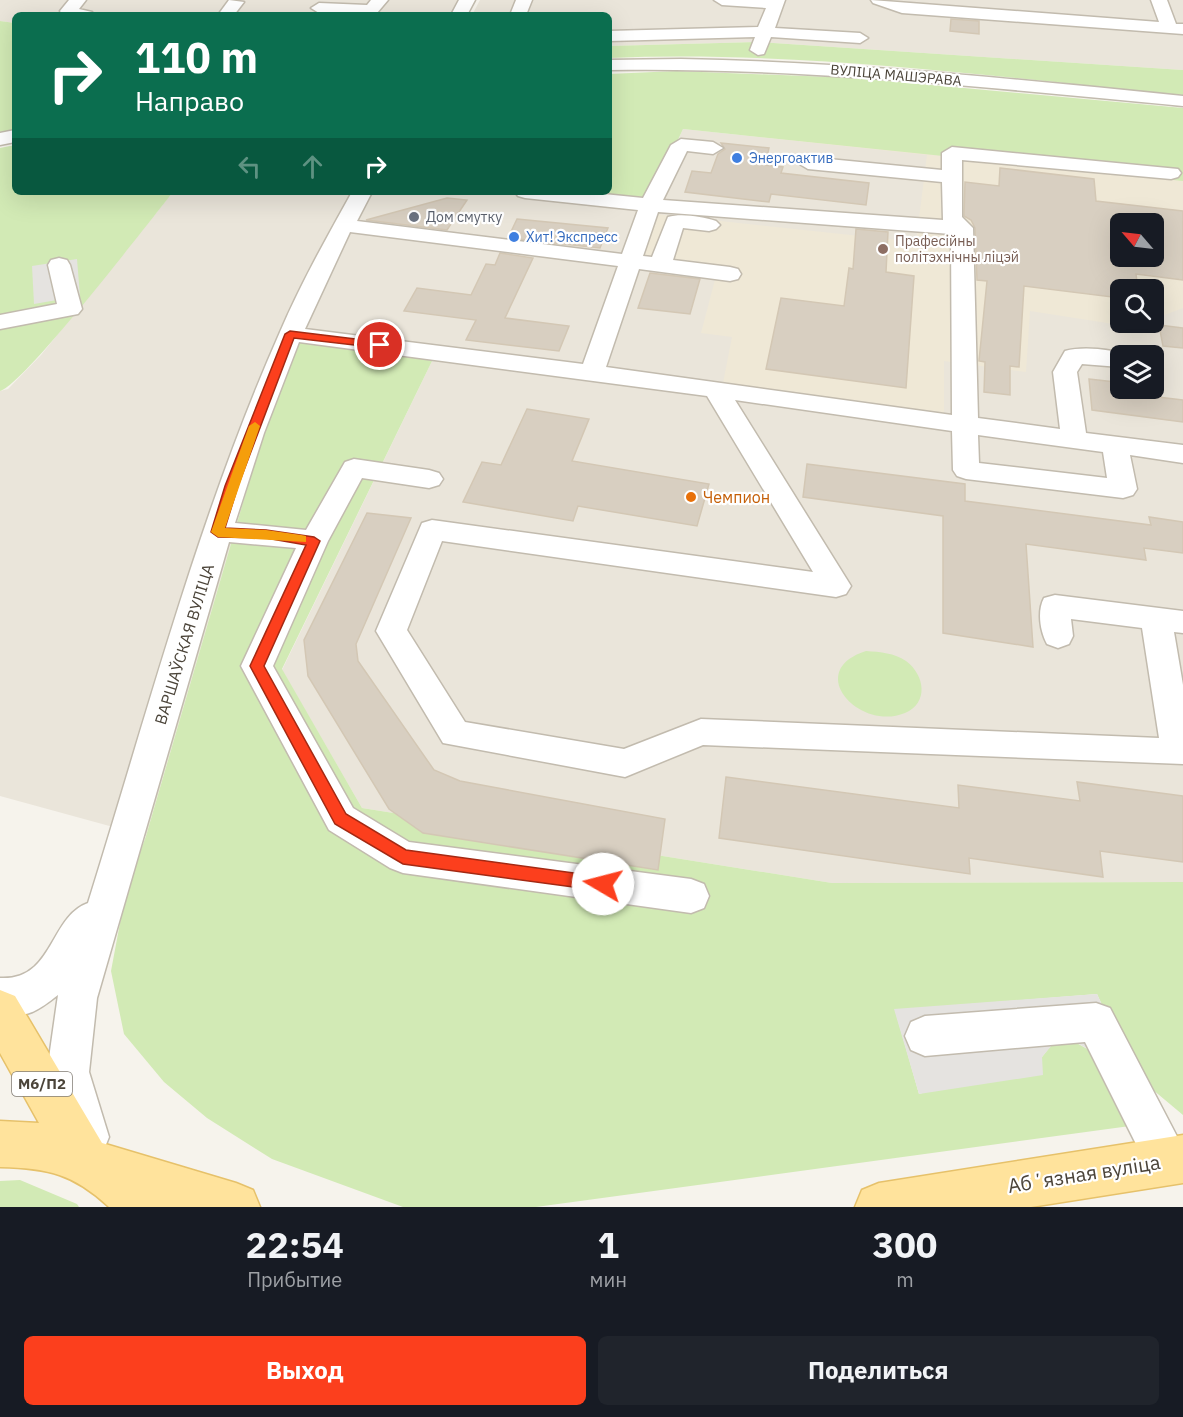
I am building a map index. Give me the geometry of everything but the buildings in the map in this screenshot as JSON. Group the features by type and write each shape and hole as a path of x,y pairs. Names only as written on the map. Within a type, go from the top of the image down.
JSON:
{"main road":[{"name":"М6/П2","path":"0,1011 95,1163 129,1191 141,1207"},
{"name":"М6/П2","path":"0,1144 33,1143 95,1163"},
{"name":"Абʼязная вуліца","path":"879,1207 1175,1160"},
{"path":"95,1163 236,1207"}],"street":[{"path":"72,12 68,11 78,0"},
{"path":"319,8 371,10 380,0"},
{"path":"722,0 776,2 753,64"},
{"path":"879,0 902,8 997,8 1176,29"},
{"path":"1159,0 1176,29"},
{"path":"612,36 764,32 860,38"},
{"name":"ВУЛІЦА МАШЭРАВА","path":"612,65 753,64 861,71 1183,101"},
{"path":"592,373 650,205 681,145 712,148"},
{"path":"1115,446 1123,489 966,470 962,228 952,218 952,153 1171,173"},
{"path":"808,163 952,177"},
{"name":"ВАРШАЎСКАЯ ВУЛІЦА","path":"95,1163 68,1072 78,998 231,486 290,334 342,225 360,195"},
{"path":"554,195 650,205 962,228"},
{"path":"663,257 675,222 724,226"},
{"path":"342,225 631,262 663,257 713,255"},
{"path":"663,257 730,274"},
{"path":"0,322 70,309 59,265"},
{"path":"290,334 1183,454"},
{"path":"1074,440 1065,372 1074,356 1110,359"},
{"path":"716,390 836,586 432,530 391,631 455,734 625,762 701,732 1178,752 1169,620 1055,606 1058,636"},
{"path":"429,479 354,468 314,541 257,666 341,819 403,856 691,896"},
{"path":"218,532 266,534 314,541"},
{"name":"ВАРШАЎСКАЯ ВУЛІЦА","path":"0,997 23,998 54,975 80,938 117,868"},
{"path":"925,1036 1096,1022 1175,1160"}],"shaded area":[{"path":"0,0 458,0 452,12 12,12 12,23 0,21"},
{"path":"480,0 1183,0 1183,70 757,42 612,46 612,12 474,12"},
{"name":"Прафесійны політэхнічны ліцэй","path":"1183,127 1183,308 1164,315 1164,279 1110,279 1110,323 1030,311 1026,372 944,361 944,417 723,383 732,337 701,333 718,268 642,259 656,214 916,242 927,155 742,135"},
{"path":"683,129 1183,181 1183,882 832,883 362,808 282,670 434,357 290,341 146,836 0,796 0,391 8,389 41,355 171,195 562,195 648,204"},
{"path":"77,259 80,296 34,304 32,266"},
{"path":"1097,994 1134,1074 1075,1042 1053,1044 1042,1057 1043,1075 919,1094 894,1009"}],"green space":[{"path":"0,21 12,23 12,130 0,132"},
{"path":"757,42 1183,70 1183,95 825,61 753,58 612,58 612,46"},
{"path":"676,71 855,78 1183,108 1183,181 683,129 648,204 562,195 612,195 612,74"},
{"path":"12,146 12,195 171,195 59,334 13,382 0,391 0,148"},
{"path":"290,341 434,357 282,669 362,808 832,883 1183,882 1183,1115 1134,1074 1097,994 895,1010 919,1094 1042,1057 1052,1044 1075,1042 1096,1054 1130,1126 536,1207 403,1207 272,1159 207,1118 164,1082 124,1034 111,971 126,891 146,836"},
{"path":"866,651 897,656 912,667 922,689 918,703 913,708 905,713 888,717 871,714 856,707 845,697 839,684 839,672 848,660"},
{"path":"20,1180 77,1204 79,1207 0,1207 0,1181"}],"slow traffic":[{"path":"255,426 231,486 218,532 266,534 301,539"}],"place":[{"name":"Энергоактив","path":"737,158"},
{"name":"Дом смутку","path":"414,217"},
{"name":"Хит! Экспресс","path":"514,237"},
{"name":"Прафесійны політэхнічны ліцэй","path":"883,249"},
{"name":"Чемпион","path":"691,497"}],"route":[{"path":"380,345 290,334 231,486 218,532 266,534 314,541 257,666 341,819 403,856 603,884"}]}
